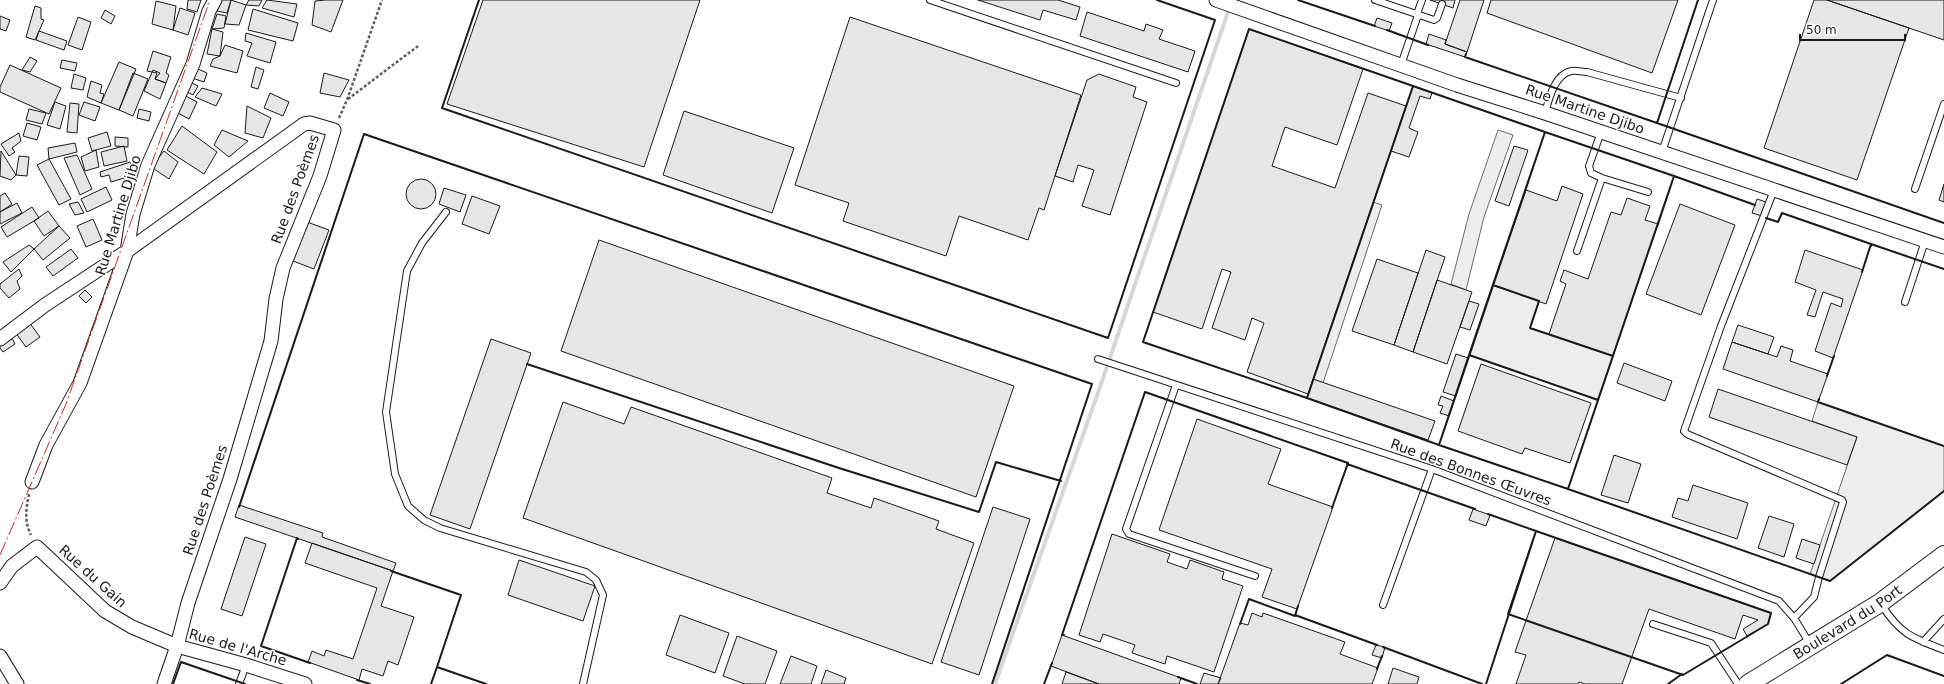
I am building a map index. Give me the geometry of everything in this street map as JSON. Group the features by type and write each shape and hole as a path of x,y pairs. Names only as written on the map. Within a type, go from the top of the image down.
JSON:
{"main road":[{"name":"Boulevard du Port","path":"1748,684 1880,603 1944,555"}],"street":[{"name":"Rue Martine Djibo","path":"32,482 46,445 80,383 127,251 133,214 148,165 193,64 208,11 215,0"},
{"name":"Rue Martine Djibo","path":"1216,0 1458,85 1545,112 1944,247"},
{"name":"Rue des Poèmes","path":"0,339 45,305 127,251 304,124 310,123 334,130 320,176 283,268 276,299 271,341 230,479 188,603 177,646"},
{"name":"Rue du Gain","path":"0,583 12,566 37,547 105,611 132,627 177,646"},
{"name":"Rue de l'Arche","path":"164,684 177,646 246,665 305,684"},
{"path":"0,656 17,684"}],"lane":[{"path":"930,0 942,2 1176,83"},
{"path":"1375,0 1389,2 1436,20 1442,4"},
{"path":"1401,65 1422,0"},
{"path":"1662,152 1713,0"},
{"path":"1545,112 1553,88 1562,76 1570,71 1587,72 1681,98"},
{"path":"1915,189 1944,104"},
{"path":"1601,132 1589,170 1591,173 1602,178 1648,192"},
{"path":"1577,251 1602,178"},
{"path":"1774,190 1721,326 1684,431 1687,434 1842,500 1843,502 1814,596 1794,618"},
{"path":"446,212 422,243 407,271 386,412 390,451 395,474 408,506 424,520 440,528 586,572 596,580 601,588 603,602 583,684"},
{"path":"1905,302 1925,241"},
{"name":"Rue des Bonnes Œuvres","path":"1098,359 1432,469 1779,601 1794,618 1811,646"},
{"path":"1176,385 1126,530 1129,534 1255,576"},
{"path":"1383,605 1432,469"},
{"path":"1880,603 1891,620 1904,633 1944,650"},
{"path":"1924,642 1944,619"},
{"path":"1653,624 1711,643 1738,684"},
{"path":"239,684 246,665"}],"path":[{"path":"334,130 347,100 382,0"},
{"path":"347,100 418,46"},
{"path":"32,482 26,509 26,522 37,547"}],"shaded area":[{"path":"1498,130 1513,135 1484,217 1466,290 1451,284 1469,214"},
{"path":"1373,202 1382,205 1323,383 1313,379"},
{"path":"1493,285 1539,301 1530,328 1613,356 1598,400 1469,355"},
{"path":"1818,402 1944,446 1944,491 1830,581 1810,574 1857,437 1812,421"}],"building":[{"path":"188,0 201,0 197,12 187,9"},
{"path":"220,0 231,0 227,13 217,11"},
{"path":"231,0 246,5 239,25 225,24"},
{"path":"249,0 262,0 259,6 246,5"},
{"path":"267,0 297,4 294,17 262,8"},
{"path":"343,0 331,32 312,25 315,1"},
{"path":"483,0 700,0 644,167 447,104"},
{"path":"978,0 1058,0 1080,7 1076,20 1043,10 1040,20"},
{"path":"1430,0 1455,0 1453,8"},
{"path":"1460,0 1484,0 1467,52 1445,44"},
{"path":"1491,0 1678,0 1652,73 1487,13"},
{"path":"1814,0 1827,0 1909,28 1857,180 1764,148"},
{"path":"1827,0 1944,0 1944,40 1909,28"},
{"path":"156,1 176,6 173,30 152,24"},
{"path":"35,6 41,8 41,19 44,20 35,40 26,37"},
{"path":"180,8 195,13 188,35 173,30"},
{"path":"253,9 298,23 293,41 248,30"},
{"path":"105,10 115,16 111,24 101,18"},
{"path":"1087,12 1144,31 1146,24 1163,30 1159,39 1195,51 1188,72 1080,36"},
{"path":"217,14 226,16 224,28 212,29"},
{"path":"0,16 10,20 6,31 0,29"},
{"path":"78,17 91,22 82,50 68,45"},
{"path":"850,17 1081,95 1044,210 1039,208 1028,240 959,216 946,256 843,221 849,203 795,185"},
{"path":"1377,18 1392,23 1389,31 1374,26"},
{"path":"212,29 223,32 220,56 207,54"},
{"path":"1249,29 1363,69 1337,145 1285,127 1272,166 1335,188 1368,93 1406,106 1308,394 1247,372 1264,323 1252,318 1245,340 1212,328 1231,272 1222,269 1202,329 1153,312"},
{"path":"39,31 67,41 64,50 36,40"},
{"path":"246,33 276,42 270,63 247,56 252,43 245,41"},
{"path":"1429,34 1446,40 1445,44 1467,52 1465,57 1426,44"},
{"path":"225,45 243,51 237,73 210,66 213,59 220,56"},
{"path":"153,51 171,57 166,73 169,75 166,83 155,79 157,73 147,71"},
{"path":"30,57 37,61 30,72 22,70"},
{"path":"62,60 77,63 75,71 60,68"},
{"path":"119,62 136,69 119,110 101,103"},
{"path":"10,65 61,88 49,114 0,92 0,87"},
{"path":"256,67 264,70 258,89 251,87"},
{"path":"196,68 207,73 204,82 192,78"},
{"path":"153,70 160,73 155,79 166,83 160,99 144,91"},
{"path":"133,73 148,79 133,116 119,110"},
{"path":"324,73 349,80 340,97 320,93"},
{"path":"74,74 86,78 83,90 71,88"},
{"path":"1099,74 1136,87 1133,97 1147,102 1110,215 1082,206 1094,170 1078,165 1073,182 1055,176 1087,80"},
{"path":"91,81 102,85 100,93 104,94 101,103 87,97"},
{"path":"192,83 198,86 193,95 187,92"},
{"path":"1413,86 1432,93 1430,99 1420,96 1409,128 1418,132 1409,157 1391,151"},
{"path":"202,88 222,94 216,106 195,97"},
{"path":"270,93 289,102 283,116 264,108"},
{"path":"184,95 197,102 189,119 176,112"},
{"path":"55,102 66,106 60,129 47,125"},
{"path":"84,102 100,107 95,121 79,115"},
{"path":"70,103 79,104 77,133 67,132"},
{"path":"247,106 271,118 263,138 245,133"},
{"path":"29,109 46,113 42,124 26,120"},
{"path":"139,109 151,112 149,121 137,118"},
{"path":"684,111 794,148 772,213 663,175"},
{"path":"27,123 41,127 37,140 23,136"},
{"path":"182,126 217,152 204,174 167,150"},
{"path":"222,130 248,141 229,157 214,145"},
{"path":"107,132 111,146 92,151 88,138"},
{"path":"19,133 21,141 12,148 15,152 9,156 1,144"},
{"path":"115,137 128,138 128,147 115,146"},
{"path":"75,143 77,152 49,159 48,148"},
{"path":"124,146 127,161 104,166 101,152"},
{"path":"1514,146 1528,150 1509,206 1495,201"},
{"path":"96,150 99,167 85,171 81,157"},
{"path":"1,151 16,175 11,180 0,176"},
{"path":"164,151 178,162 169,179 151,167"},
{"path":"77,155 92,189 80,195 64,158"},
{"path":"19,156 29,157 27,176 16,175"},
{"path":"49,159 71,199 59,205 37,165"},
{"path":"130,162 134,175 111,182 109,175 101,177 100,172"},
{"path":"421,179 432,183 436,194 432,205 421,209 410,205 406,194 410,183"},
{"path":"1944,184 1944,202 1939,200"},
{"path":"1562,186 1583,194 1546,304 1493,285 1526,190 1557,201"},
{"path":"106,187 112,200 87,212 81,199"},
{"path":"444,188 466,195 460,212 439,204"},
{"path":"5,193 12,204 0,212 0,196"},
{"path":"472,196 500,206 489,234 462,224"},
{"path":"1627,198 1650,206 1645,220 1658,224 1613,356 1549,334 1566,284 1560,281 1564,270 1588,279 1611,212 1621,215"},
{"path":"1757,199 1766,202 1762,216 1752,213"},
{"path":"78,202 84,213 75,215 69,204"},
{"path":"17,203 22,213 0,224 0,212"},
{"path":"1680,204 1735,225 1701,315 1646,294"},
{"path":"32,207 39,218 7,237 1,227"},
{"path":"48,211 59,226 44,236 34,221"},
{"path":"93,219 102,240 86,247 77,226"},
{"path":"307,222 329,230 314,269 293,261"},
{"path":"59,226 70,238 43,260 34,249"},
{"path":"599,240 1014,386 976,497 561,351"},
{"path":"29,245 34,249 11,272 3,262"},
{"path":"71,249 78,258 53,276 46,267"},
{"path":"1426,250 1445,257 1413,352 1394,345"},
{"path":"1805,250 1863,270 1833,358 1815,351 1831,303 1841,307 1843,299 1823,292 1815,317 1807,315 1816,290 1795,282"},
{"path":"1377,259 1418,273 1394,345 1352,331"},
{"path":"19,269 22,276 17,281 20,289 9,298 0,288 0,284"},
{"path":"1437,280 1472,292 1447,364 1413,352"},
{"path":"85,290 92,297 86,303 79,296"},
{"path":"1469,301 1479,304 1470,330 1460,327"},
{"path":"29,322 40,337 26,347 15,332"},
{"path":"1738,325 1774,337 1768,354 1732,342"},
{"path":"11,336 15,344 3,352 0,348 0,344"},
{"path":"491,339 531,353 470,529 430,515"},
{"path":"1732,342 1777,357 1781,346 1793,350 1790,361 1828,374 1818,402 1723,369"},
{"path":"1456,354 1468,358 1456,396 1443,392"},
{"path":"1624,363 1672,381 1665,401 1617,383"},
{"path":"1481,364 1591,403 1570,463 1525,448 1522,454 1458,431"},
{"path":"1313,379 1435,421 1428,440 1307,398"},
{"path":"1718,389 1857,437 1847,465 1709,417"},
{"path":"1441,396 1454,401 1449,416 1440,413 1443,406 1438,405"},
{"path":"563,402 624,424 631,407 832,478 827,493 871,508 874,498 939,521 936,529 974,543 932,664 523,518"},
{"path":"1197,419 1281,449 1268,484 1333,507 1297,609 1262,597 1272,569 1159,530"},
{"path":"1614,455 1641,464 1628,503 1601,495"},
{"path":"1693,485 1748,503 1737,539 1672,517 1678,498 1688,501"},
{"path":"239,505 323,533 322,537 396,563 393,571 235,517"},
{"path":"993,507 1030,519 979,675 941,662"},
{"path":"1473,509 1490,515 1486,526 1469,520"},
{"path":"1769,516 1794,524 1784,557 1758,548"},
{"path":"1112,534 1170,554 1167,562 1187,569 1190,560 1224,572 1222,579 1243,586 1214,672 1167,656 1165,664 1132,653 1135,645 1103,634 1100,642 1079,635"},
{"path":"245,537 266,544 242,616 221,609"},
{"path":"1555,538 1771,613 1768,624 1747,636 1743,629 1758,620 1743,615 1735,639 1649,609 1622,684 1585,684 1579,682 1578,684 1516,684 1526,655 1515,652"},
{"path":"1802,539 1820,545 1814,564 1796,558"},
{"path":"312,543 393,571 381,606 414,617 398,665 388,661 383,676 362,669 359,680 308,662 312,651 324,656 326,650 353,659 377,588 305,563"},
{"path":"519,560 595,586 583,621 508,595"},
{"path":"1252,613 1262,617 1263,613 1345,642 1340,654 1378,668 1372,684 1218,684 1240,623 1248,625"},
{"path":"680,615 729,633 715,673 666,655"},
{"path":"1062,635 1181,678 1179,684 1099,684 1051,666"},
{"path":"737,636 777,651 765,684 745,684 723,676"},
{"path":"1376,645 1385,647 1382,658 1372,655"},
{"path":"791,656 817,666 811,684 780,684"},
{"path":"1393,668 1419,677 1417,684 1388,684"},
{"path":"826,670 846,678 844,684 821,684"},
{"path":"1066,672 1099,684 1062,684"},
{"path":"1204,673 1221,678 1218,684 1200,684"}],"waterway":[{"path":"995,684 1100,387 1230,6"}],"wall":[{"path":"479,0 442,108 1108,338 1215,20 1157,0"},
{"path":"1298,0 1375,26"},
{"path":"1698,0 1657,123 1944,223"},
{"path":"1249,29 1413,86 1307,398 1143,342 1249,29"},
{"path":"1387,30 1428,45"},
{"path":"1466,54 1465,57 1657,123"},
{"path":"1413,86 1545,132 1439,445 1307,398 1413,86"},
{"path":"1545,132 1674,176 1598,400 1469,355 1545,132"},
{"path":"239,507 364,134 1092,384 992,684"},
{"path":"1657,227 1674,176 1755,205"},
{"path":"1766,218 1778,222 1782,213 1871,244 1862,272"},
{"path":"1871,246 1871,244 1944,269"},
{"path":"1493,285 1539,301 1530,328 1613,356 1598,400 1469,355 1493,285"},
{"path":"1614,353 1568,489 1830,581 1944,491"},
{"path":"1469,355 1598,400 1568,489 1439,445 1469,355"},
{"path":"1827,376 1834,356"},
{"path":"527,364 839,468 979,512 996,462 1061,481"},
{"path":"1064,635 1062,635 1145,392 1348,463 1332,508"},
{"path":"1819,399 1818,402 1944,446"},
{"path":"1347,464 1475,509"},
{"path":"1486,684 1536,531 1488,514"},
{"path":"1536,531 1771,613 1768,624 1683,675 1508,614 1536,531"},
{"path":"298,539 297,538 261,646 310,663"},
{"path":"391,571 461,595 437,667 486,684"},
{"path":"1240,624 1249,599 1295,616 1298,606"},
{"path":"1295,615 1377,645"},
{"path":"1383,647 1482,684"},
{"path":"1841,684 1887,655 1944,676"},
{"path":"1377,669 1382,656"},
{"path":"173,684 181,662 245,684"},
{"path":"1044,684 1052,663"},
{"path":"431,684 437,667"},
{"path":"1668,684 1682,674"},
{"path":"1178,677 1197,684"},
{"path":"357,680 370,684"}],"power":[{"path":"0,555 66,404 210,0"}]}
